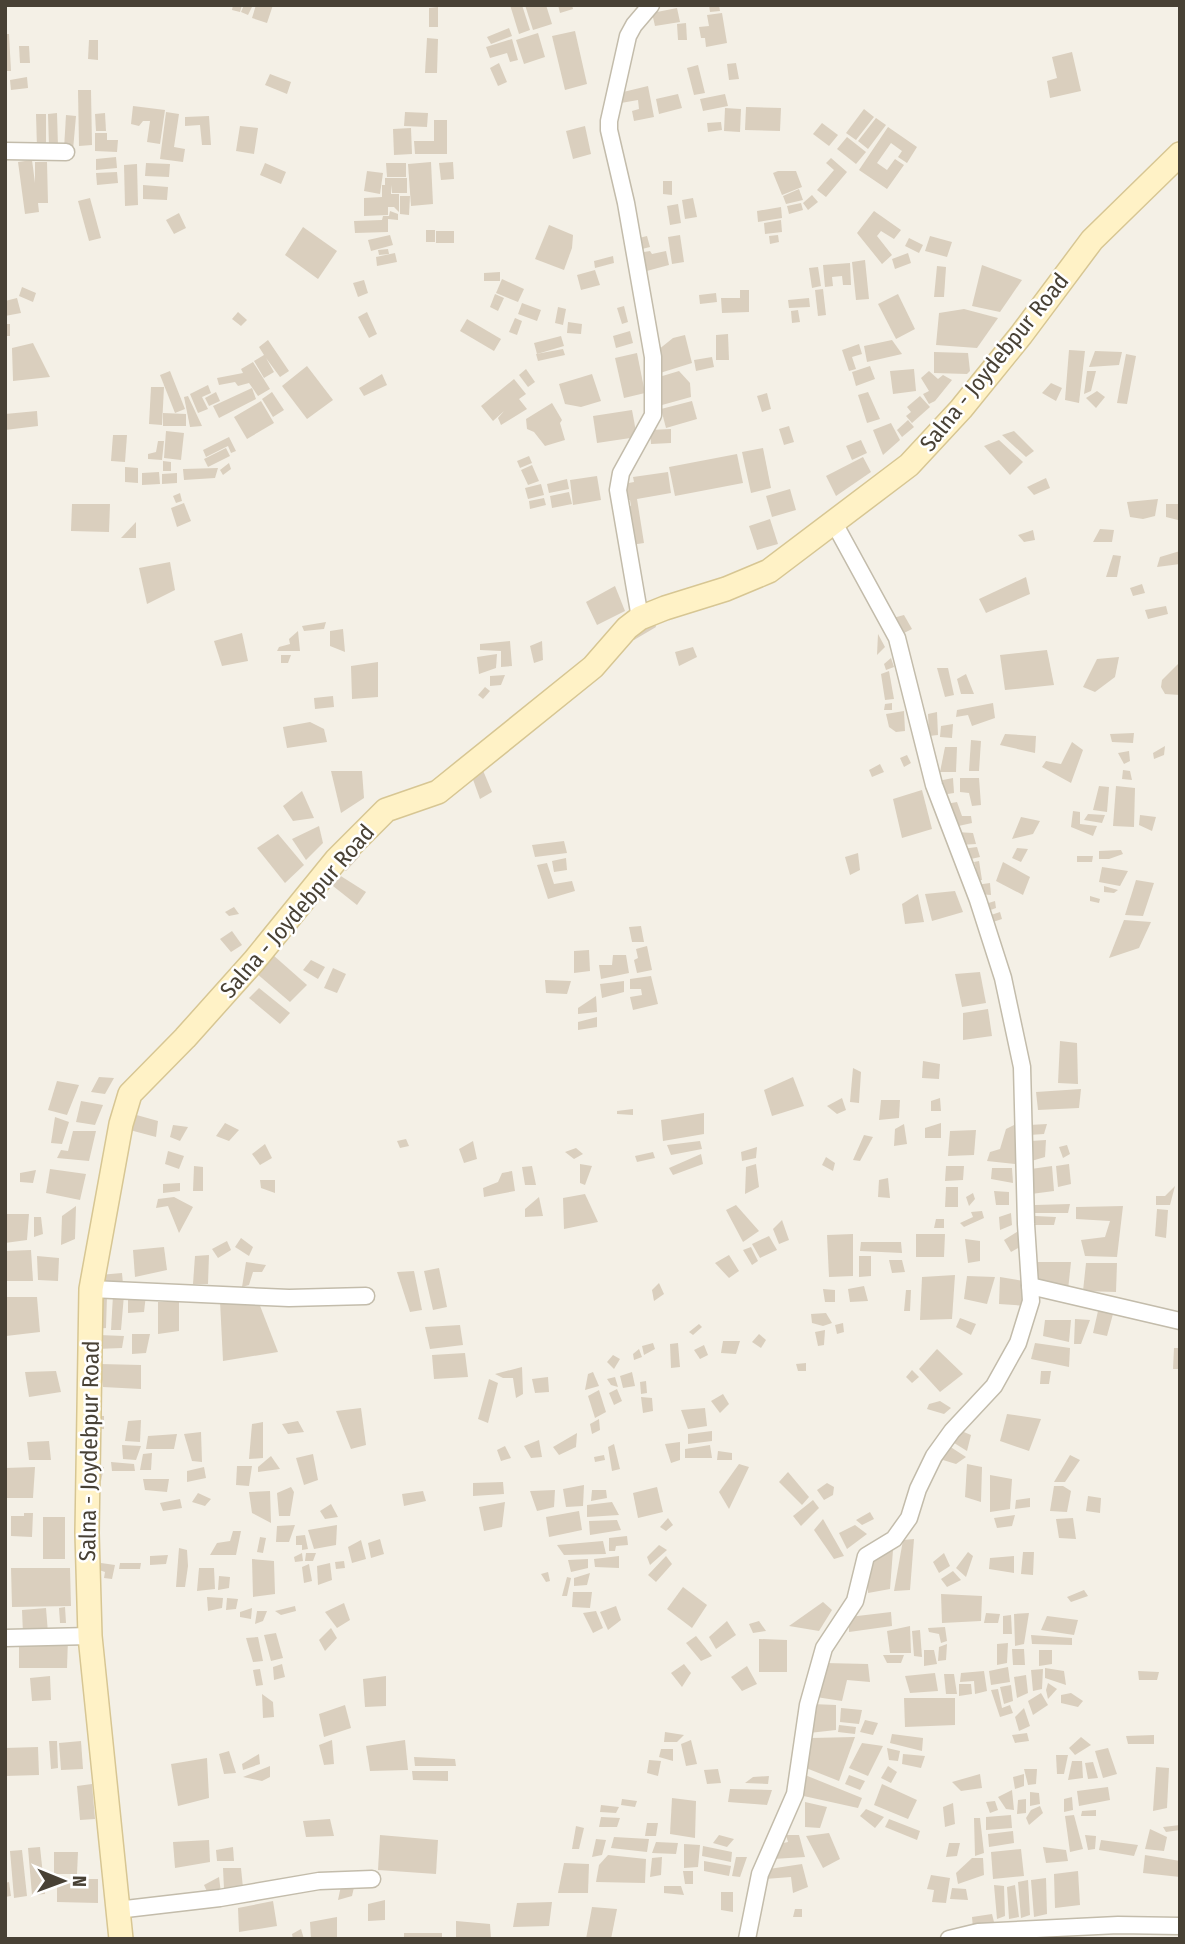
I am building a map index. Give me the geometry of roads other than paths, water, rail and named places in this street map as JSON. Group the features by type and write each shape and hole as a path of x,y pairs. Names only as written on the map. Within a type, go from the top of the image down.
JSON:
{"main road":[{"name":"Salna - Joydebpur Road","path":"121,1939 90,1636 87,1533 91,1289 121,1124 130,1094 186,1038 254,961 336,860 386,810 438,792 593,667 626,628 640,618 726,589 769,570 909,465 961,409 1092,240 1180,154"}],"street":[{"path":"640,618 618,490 621,473 653,415 653,357 626,203 609,130 628,36 651,5"},
{"path":"5,151 66,152"},
{"path":"747,1939 760,1874 795,1794 808,1705 824,1648 855,1601 866,1556 894,1539 909,1518 918,1489 934,1456 994,1386 1018,1343 1031,1301 1022,1068 1003,978 978,901 934,785 897,638 833,521"},
{"path":"1030,1286 1180,1321"},
{"path":"91,1289 289,1298 366,1296"},
{"path":"5,1638 90,1636"},
{"path":"117,1910 220,1898 319,1881 372,1879"},
{"path":"949,1939 978,1932 1118,1925 1180,1926"}]}
